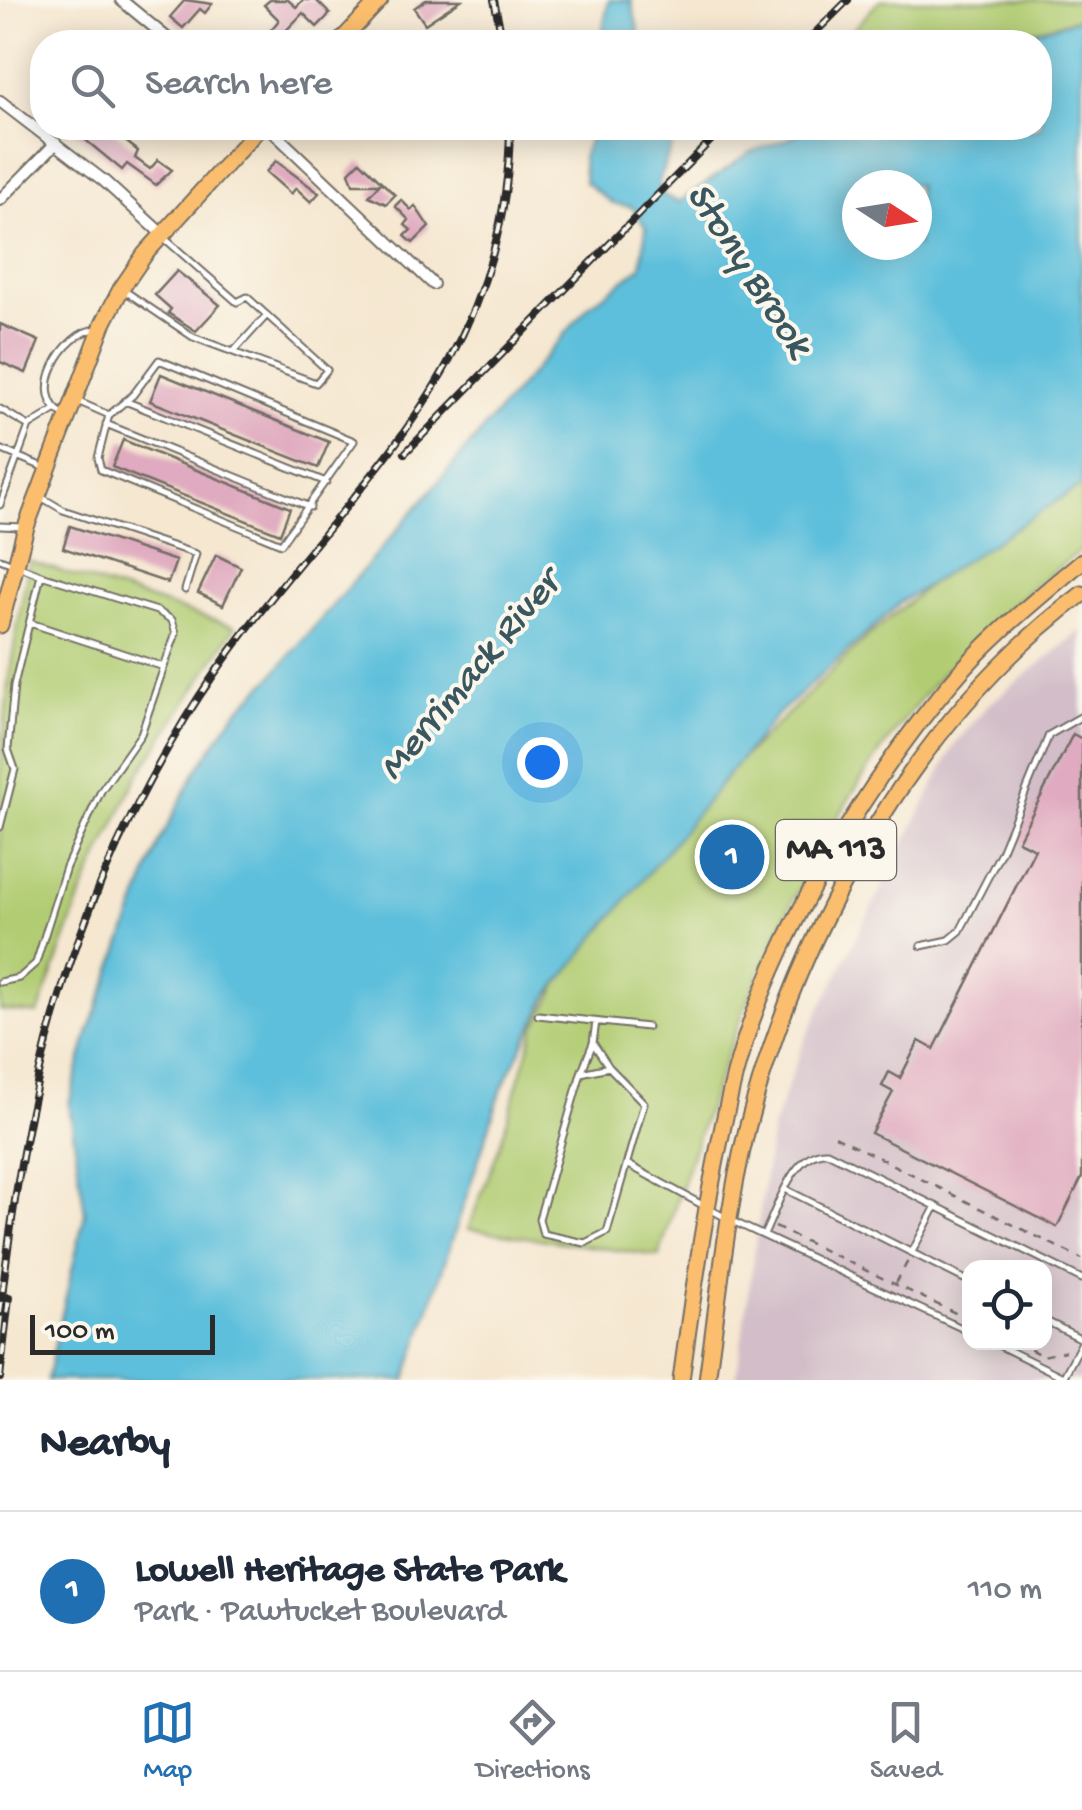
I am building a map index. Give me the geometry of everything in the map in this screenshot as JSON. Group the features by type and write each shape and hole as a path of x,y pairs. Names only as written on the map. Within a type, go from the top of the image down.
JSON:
{"main road":[{"path":"351,30 380,0"},
{"path":"0,624 8,560 26,527 48,469 61,413 74,400 121,289 161,235 248,140"},
{"name":"MA 113","path":"681,1380 706,1206 736,1071 764,995 807,901 890,762 950,683 1010,621 1082,561"},
{"name":"MA 113","path":"707,1380 730,1220 753,1105 798,977 868,842 956,714 1006,660 1082,594"}],"street":[{"path":"121,0 157,30"},
{"path":"0,101 30,123"},
{"path":"53,140 161,235"},
{"path":"282,140 433,284"},
{"path":"0,200 56,142"}],"lane":[{"path":"121,289 192,337 316,382 327,370 247,297 237,302 161,235"},
{"path":"235,350 267,315"},
{"path":"0,505 29,426 61,413 49,399 56,362 83,331 101,329"},
{"path":"159,360 354,441 281,544 101,470 98,458 109,415 125,401 159,360"},
{"path":"74,400 109,415"},
{"path":"125,401 326,482"},
{"path":"0,409 29,426"},
{"path":"106,424 310,507"},
{"path":"0,449 48,469"},
{"path":"38,495 63,510 196,554 186,590"},
{"path":"0,526 26,527"},
{"path":"0,982 19,978 36,964 66,867 101,791 140,734 176,633 170,617 8,560"},
{"path":"0,827 14,775 8,749 10,714 42,575"},
{"path":"30,622 164,667"},
{"path":"921,946 949,940 960,931 1001,852 1049,735 1082,716"},
{"path":"538,1015 647,1027"},
{"path":"593,1043 609,1067 644,1103 606,1232 585,1242 543,1234 539,1218 596,1022"},
{"path":"582,1073 609,1067"},
{"path":"764,1235 805,1158 820,1151 1082,1279"},
{"path":"627,1164 730,1220 962,1328"},
{"path":"787,1190 962,1278"},
{"path":"912,1253 936,1206"},
{"path":"1008,1350 1062,1378 1082,1340 1052,1324"}],"path":[{"path":"835,1136 1082,1258"},
{"path":"770,1224 962,1316"},
{"path":"896,1284 912,1253"},
{"path":"1031,1350 1043,1356 1065,1351"}],"shaded area":[{"path":"1082,630 1082,1380 736,1380 772,1128 805,1039 955,744 988,705"}],"green space":[{"path":"880,0 1082,0 1082,17 1037,30 853,30"},
{"path":"1082,472 1082,550 997,619 924,695 863,777 811,865 766,958 727,1054 659,1256 468,1229 499,1148 535,1027 582,942 739,761 866,638 929,585"},
{"path":"29,561 235,627 137,777 83,891 38,1014 0,1010 0,776 9,676"}],"water":[{"path":"609,0 631,0 638,30 603,30"},
{"path":"1082,18 1082,485 901,602 776,716 548,996 502,1088 406,1380 47,1380 85,1213 69,1104 87,1037 159,843 196,771 235,713 268,681 589,306 641,267 646,228 632,207 613,204 585,182 582,157 589,140 674,140 658,182 663,195 679,202 750,152 785,140 1052,140 1052,30 1040,30"}],"building":[{"path":"185,0 212,4 205,13 200,9 183,28 170,17"},
{"path":"270,0 288,0 296,7 303,0 316,0 330,14 317,27 303,13 287,30 271,30 279,20 264,5"},
{"path":"426,0 461,0 425,24 414,8"},
{"path":"86,140 124,140 138,151 135,158 150,169 158,160 172,170 156,185 127,164 122,170"},
{"path":"276,161 319,193 311,202 296,188 291,194 266,172"},
{"path":"360,161 395,195 386,204 369,196 380,184 353,184 349,172"},
{"path":"401,200 411,210 415,206 429,227 413,243 405,236 411,230 405,225 409,220 395,206"},
{"path":"177,271 220,305 196,331 168,313 171,309 155,295"},
{"path":"0,324 39,341 26,373 0,362"},
{"path":"161,374 329,442 318,468 150,401"},
{"path":"123,440 290,508 280,534 112,467"},
{"path":"70,526 176,561 168,583 63,548"},
{"path":"216,555 241,567 223,605 198,593"},
{"path":"1073,734 1082,739 1082,1177 1057,1227 871,1133 893,1092 882,1086 889,1072 900,1078 919,1041 934,1049 1035,849 1018,841"}],"railway":[{"path":"494,0 500,30"},
{"path":"818,30 848,0"},
{"path":"0,1313 10,1230 38,1077 57,1005 109,863 185,719 235,645 394,446 439,379 475,305 500,222 509,140"},
{"path":"405,453 711,140"},
{"path":"0,1378 9,1297"}],"place":[{"name":"Lowell Heritage State Park","path":"732,857"}],"water label":[{"name":"Stony Brook","path":"747,271"},
{"name":"Merrimack River","path":"471,677"}]}
